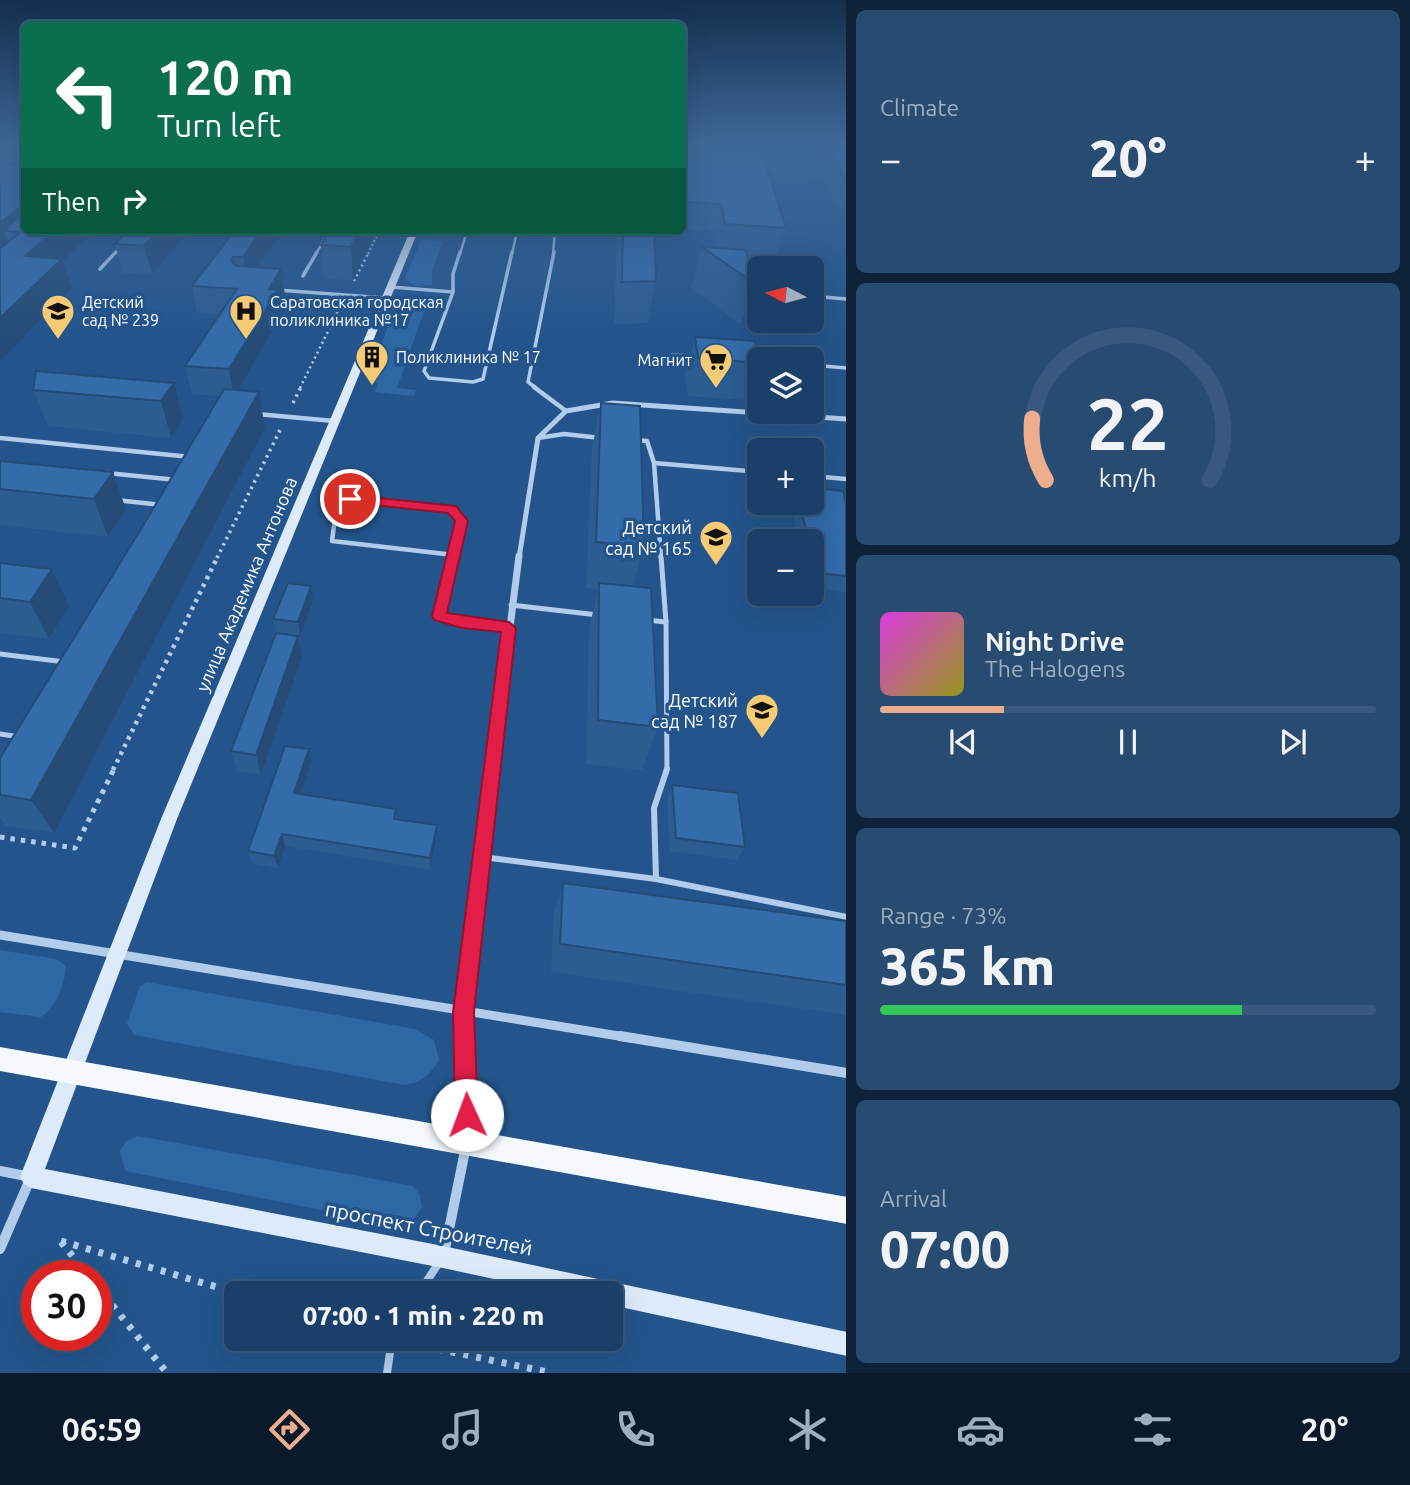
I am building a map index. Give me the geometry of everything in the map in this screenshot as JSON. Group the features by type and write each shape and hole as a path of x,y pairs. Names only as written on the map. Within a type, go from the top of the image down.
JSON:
{"main road":[{"name":"улица Академика Антонова","path":"31,1177 169,819 412,235"},
{"path":"0,1059 846,1211"},
{"name":"проспект Строителей","path":"31,1177 443,1257 846,1344"}],"street":[{"path":"443,1257 467,1141 464,1012 511,605 538,438 566,411 613,403 662,404 846,419"},
{"path":"0,935 846,1073"},
{"name":"проспект Строителей","path":"0,1171 31,1177"},
{"path":"0,1249 31,1177"}],"lane":[{"path":"303,276 327,235"},
{"path":"466,235 453,274 453,292 424,371 429,378 473,382 483,379 516,235"},
{"path":"555,235 553,259 528,382 566,411"},
{"path":"100,269 128,241"},
{"path":"391,287 453,292"},
{"path":"266,289 386,298"},
{"path":"824,297 846,299"},
{"path":"672,355 697,357"},
{"path":"824,366 846,368"},
{"path":"246,413 335,421"},
{"path":"538,438 564,435 605,438"},
{"path":"0,438 191,457"},
{"path":"633,440 647,441 654,463 666,622 667,770 654,808 656,880"},
{"path":"172,488 198,445"},
{"path":"654,463 747,471"},
{"path":"96,472 177,480"},
{"path":"824,477 846,479"},
{"path":"155,516 167,497"},
{"path":"108,499 162,505"},
{"path":"455,555 332,541 330,533 342,503 350,499 452,509 462,521 455,555 439,616 462,623 509,628"},
{"path":"511,605 601,615"},
{"path":"640,619 666,622"},
{"path":"0,654 68,662 62,673"},
{"path":"0,734 23,737 18,747"},
{"path":"482,857 656,880 846,917"},
{"path":"427,1281 443,1257"},
{"path":"387,1373 390,1351"}],"path":[{"path":"0,837 75,848 377,235"},
{"path":"76,1260 61,1241 224,1289"},
{"path":"112,1305 167,1373"},
{"path":"447,1351 552,1373"}],"shaded area":[{"path":"421,240 443,241 432,271 432,285 415,286 405,279"},
{"path":"410,308 424,311 397,388 416,390 414,396 375,392 378,383 369,382 393,311"},
{"path":"0,950 56,959 66,966 59,994 41,1017 0,1012"},
{"path":"146,982 416,1029 434,1040 439,1060 425,1077 404,1085 134,1035 127,1023 140,986"},
{"path":"138,1136 413,1186 420,1195 422,1208 407,1227 125,1171 120,1151 126,1141"}],"building":[{"path":"0,210 16,210 0,223"},
{"path":"722,210 780,210 786,228 725,224"},
{"path":"21,215 21,235 49,235 25,256 62,259 0,318 0,249 20,232 4,231"},
{"path":"124,235 154,235 144,246 115,244"},
{"path":"231,235 259,235 243,257 233,257 230,260 237,266 281,269 269,289 278,290 229,369 185,366 237,289 192,286"},
{"path":"327,235 357,235 351,247 321,245"},
{"path":"623,235 654,235 656,281 622,282"},
{"path":"702,247 746,250 747,278"},
{"path":"695,337 755,341 756,347 747,347 747,362 698,358"},
{"path":"36,371 174,383 161,401 33,390"},
{"path":"224,389 259,392 31,800 0,795 0,758"},
{"path":"601,403 640,406 644,547 596,542"},
{"path":"0,461 113,472 94,499 0,489"},
{"path":"824,489 843,491 846,504 846,576 824,574 824,529 806,529 803,515 824,515"},
{"path":"0,563 52,569 30,602 0,598"},
{"path":"288,583 311,586 298,622 273,619"},
{"path":"599,583 651,588 658,727 598,720"},
{"path":"276,633 298,636 256,755 231,751"},
{"path":"285,746 309,749 294,793 396,809 394,819 437,825 430,858 282,834 274,856 248,851"},
{"path":"672,785 738,793 745,847 676,838"},
{"path":"563,883 846,921 846,985 560,944"}],"place":[{"name":"Детский сад № 239","path":"58,341"},
{"name":"Саратовская городская поликлиника №17","path":"246,341"},
{"name":"Поликлиника № 17","path":"372,387"},
{"name":"Магнит","path":"716,390"},
{"name":"Детский сад № 165","path":"716,567"},
{"name":"Детский сад № 187","path":"762,740"}],"route":[{"path":"350,499 452,509 462,521 439,616 462,623 509,628 464,1012 467,1115"}]}
